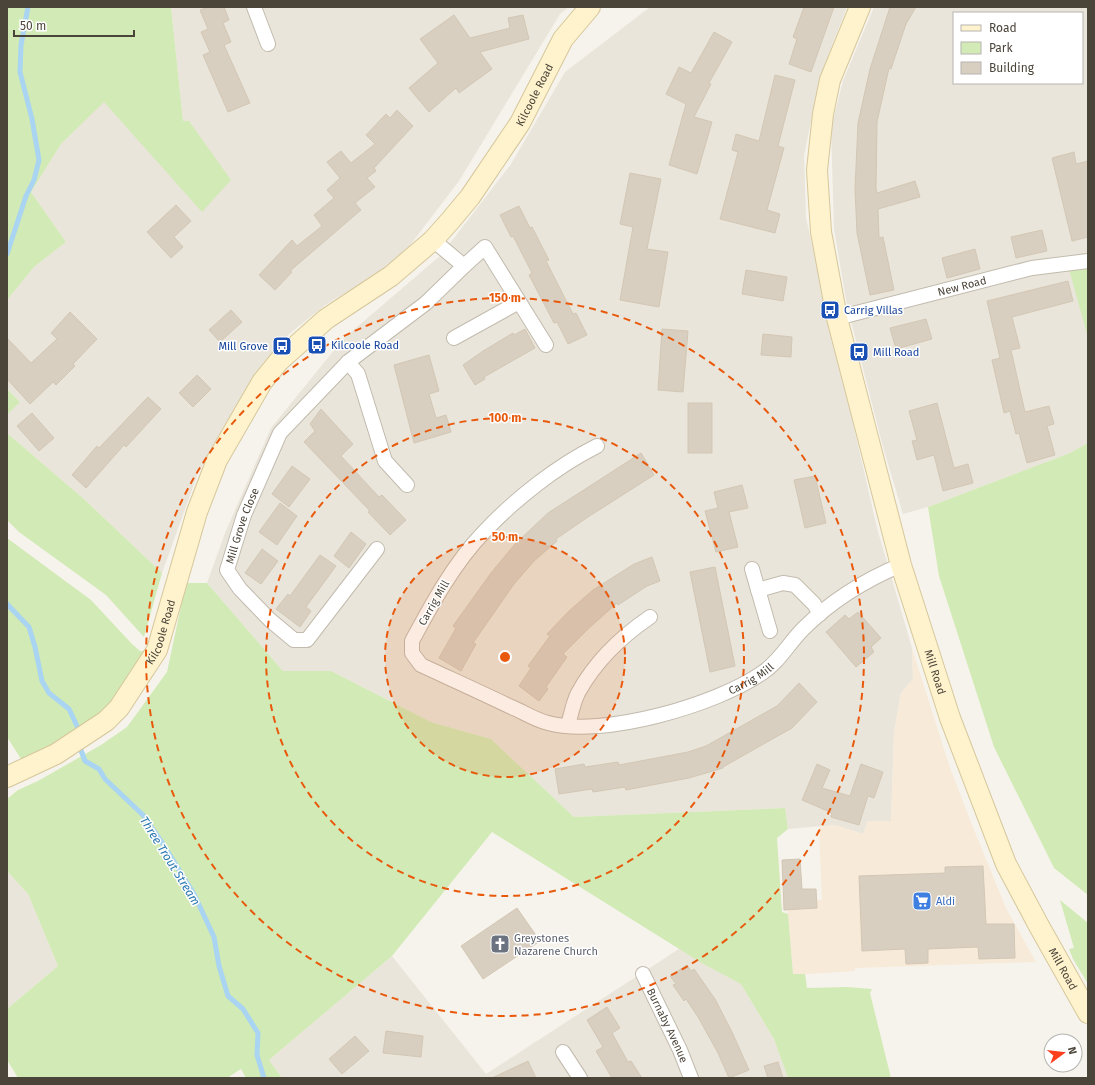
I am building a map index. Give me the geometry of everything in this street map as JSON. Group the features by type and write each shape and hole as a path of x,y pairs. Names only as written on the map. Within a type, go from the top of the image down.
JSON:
{"main road":[{"name":"Kilcoole Road","path":"7,777 56,754 106,720 133,689 157,650 196,512 217,460 262,382 279,361 326,319 391,276 433,240 473,193 520,123 563,39 590,7"},
{"name":"Mill Road","path":"860,7 830,80 823,114 817,170 822,232 837,318 901,565 950,718 1006,864 1088,1013"}],"street":[{"path":"254,7 268,44"},
{"path":"433,240 464,266"},
{"path":"407,485 385,461 358,374 348,362 426,303 485,247 546,345"},
{"name":"New Road","path":"837,318 1032,268 1088,261"},
{"path":"454,338 519,302"},
{"name":"Mill Grove Close","path":"348,362 280,433 244,515 227,570 240,589 270,620 294,640 307,640 377,549"},
{"name":"Carrig Mill","path":"597,446 572,459 557,470 483,532 451,573 412,641 412,653 421,666 548,723 568,725 611,725 662,715 728,692 763,673 781,656 802,630 829,605 880,574 901,565"},
{"path":"752,569 770,631"},
{"path":"758,590 783,584 795,585 814,604 820,614"},
{"path":"568,725 578,693 593,670 618,642 650,616"},
{"name":"Burnaby Avenue","path":"643,974 680,1050 691,1078"},
{"path":"563,1052 580,1078"}],"shaded area":[{"path":"171,7 569,7 560,14 459,181 398,261 325,305 289,334 262,364 198,473 162,573 85,500 7,433 7,415 20,402 7,389 7,300 34,267 66,242 31,192 61,144 104,101 183,121"},
{"path":"650,7 847,7 820,76 804,156 806,218 877,528 912,648 913,679 901,693 894,733 891,821 868,821 863,834 835,825 788,829 785,808 574,817 491,739 431,722 331,671 283,671 207,583 225,533 271,428 343,339 441,255 511,164 565,72"},
{"path":"874,7 1088,7 1088,443 1070,453 928,507 903,514 883,447 847,305 834,229 831,128 843,81"},
{"path":"912,648 949,765 970,820 1006,908 1036,962 855,968 855,971 793,975 787,903 822,900 819,827 835,825 863,834 868,821 891,821 894,733 901,693 913,679"},
{"path":"7,871 28,894 58,966 7,1009"},
{"path":"679,949 741,984 774,1039 788,1078 282,1078 269,1060 392,956 486,1074"}],"green space":[{"path":"7,7 171,7 183,121 189,121 231,180 202,212 104,102 61,144 31,192 66,242 34,267 7,300"},
{"path":"1088,267 1088,338 1069,269"},
{"path":"7,389 20,402 7,415"},
{"path":"7,433 85,500 162,573 144,637 106,595 19,532 7,520"},
{"path":"1088,443 1088,895 1054,868 994,747 939,576 928,507 1070,453"},
{"path":"7,538 91,600 132,644 140,651 147,652 121,693 92,722 23,762 7,737"},
{"path":"186,583 207,583 283,671 331,671 431,722 491,739 574,817 785,808 788,829 777,838 782,912 788,914 793,974 805,974 807,988 847,987 872,989 870,993 891,1078 788,1078 774,1039 741,984 700,962 492,832 392,956 269,1060 282,1078 246,1078 241,1069 227,1078 18,1078 7,1060 7,1009 58,966 28,894 7,871 7,799 18,790 38,781 101,745 127,727 167,672"},
{"path":"1060,900 1088,923 1088,984 1073,959 1069,949 1074,948"}],"building":[{"path":"208,7 224,7 229,20 223,23 231,42 224,45 250,103 228,112 203,55 210,52 201,32 208,29 200,10"},
{"path":"804,7 834,7 811,72 789,64 797,39 793,37"},
{"path":"890,7 916,7 906,24 891,69 889,68 877,122 876,188 877,193 915,181 920,197 878,209 879,238 883,237 894,290 870,295 857,233 855,189 858,123 870,69"},
{"path":"454,15 470,38 510,28 508,18 523,15 529,39 480,52 492,69 459,93 456,88 429,112 409,88 438,63 420,39"},
{"path":"714,32 732,42 709,83 711,84 694,117 712,122 697,174 669,165 686,104 666,94 679,67 691,73"},
{"path":"775,75 795,80 778,146 784,148 767,210 780,214 775,233 720,219 738,152 732,150 736,134 759,141"},
{"path":"397,110 413,126 374,168 376,171 367,178 375,187 355,203 361,210 290,271 292,272 275,290 259,275 292,240 297,246 322,226 314,215 334,198 327,190 340,178 327,162 341,151 351,163 375,144 366,135 386,114 390,118"},
{"path":"1074,152 1076,164 1088,161 1088,237 1072,241 1052,158"},
{"path":"630,173 661,179 647,249 668,252 659,307 620,300 633,227 620,224"},
{"path":"176,205 191,221 174,237 183,247 171,258 147,232"},
{"path":"519,206 549,260 546,261 573,314 576,313 587,335 568,344 557,322 554,323 529,275 532,273 513,236 511,237 500,215"},
{"path":"1042,230 1047,251 1016,258 1011,237"},
{"path":"975,249 980,269 947,278 942,258"},
{"path":"746,270 787,277 783,301 742,294"},
{"path":"1068,281 1073,301 1012,317 1020,348 1011,350 1025,412 1049,406 1054,424 1047,426 1055,455 1027,463 1019,433 1016,434 1010,411 1004,413 992,360 1000,358 987,301"},
{"path":"231,310 242,322 220,342 209,330"},
{"path":"70,312 97,339 73,364 75,366 56,385 53,382 30,404 7,379 7,338 31,363 57,339 51,333"},
{"path":"926,319 932,339 896,349 890,328"},
{"path":"525,329 535,348 484,377 485,379 475,385 463,365 513,333 514,335"},
{"path":"662,329 688,331 683,392 658,390"},
{"path":"763,334 792,337 791,357 761,355"},
{"path":"429,355 439,391 429,394 436,418 446,415 451,432 414,443 394,365"},
{"path":"197,375 211,389 193,407 179,393"},
{"path":"148,397 161,409 126,447 124,445 86,488 72,475 97,446 99,448"},
{"path":"688,403 712,403 712,453 688,453"},
{"path":"937,403 954,468 968,464 973,483 943,491 934,455 917,460 912,441 917,440 909,411"},
{"path":"321,409 353,444 341,456 379,497 382,495 406,520 390,535 368,512 370,511 304,442 315,431 310,424"},
{"path":"32,413 54,438 39,451 17,426"},
{"path":"641,453 654,475 556,539 557,541 534,561 514,584 473,643 476,644 461,671 439,658 456,628 453,626 491,573 515,544 548,513"},
{"path":"292,466 310,479 289,507 272,494"},
{"path":"815,476 826,523 805,528 794,480"},
{"path":"742,485 748,508 729,512 738,547 716,552 705,511 718,508 714,492"},
{"path":"280,503 297,516 277,545 259,532"},
{"path":"351,532 366,544 349,568 334,556"},
{"path":"262,549 278,561 261,584 245,573"},
{"path":"320,555 336,566 306,607 311,611 300,627 276,609 288,594 290,596"},
{"path":"652,557 660,581 647,586 618,605 617,603 589,628 563,654 567,657 546,687 548,689 539,701 519,686 531,668 528,666 550,636 547,634 569,611 593,590 634,564"},
{"path":"715,567 735,666 710,672 690,572"},
{"path":"858,612 881,638 871,647 874,652 856,667 826,632 845,615 849,619"},
{"path":"799,683 817,702 792,728 723,768 689,778 626,790 625,787 593,792 592,789 559,794 555,769 584,764 585,767 618,762 619,765 688,752 706,746 777,706"},
{"path":"817,764 830,770 822,788 850,796 861,764 883,772 874,798 868,796 859,825 831,817 832,813 802,800"},
{"path":"800,859 802,889 816,889 817,908 784,910 782,860"},
{"name":"Aldi","path":"983,866 986,924 1014,924 1015,958 979,959 978,947 928,949 928,963 906,964 905,949 862,951 859,876 945,873 945,867"},
{"name":"Greystones Nazarene Church","path":"517,908 540,941 483,979 461,946"},
{"path":"687,965 691,971 694,969 715,999 749,1070 729,1078 718,1053 698,1017 686,999 684,1001 673,985 676,984 670,976"},
{"path":"607,1007 620,1028 612,1033 628,1062 631,1061 642,1078 612,1078 596,1051 603,1047 587,1020"},
{"path":"386,1031 423,1036 421,1057 383,1053"},
{"path":"355,1036 369,1051 342,1074 329,1059"},
{"path":"528,1061 536,1078 492,1078"},
{"path":"778,1062 783,1078 768,1078 764,1066"}],"waterway":[{"name":"Three Trout Stream","path":"7,254 26,196 34,180 39,160 32,119 20,72 21,45 28,7"},
{"name":"Three Trout Stream","path":"7,604 29,627 42,681 49,693 69,709 77,726 78,733"},
{"name":"Three Trout Stream","path":"79,745 85,761 99,769 105,779 143,815 194,894 214,937 219,966 228,996 243,1009 258,1033 257,1055 264,1078"}],"place":[{"name":"Carrig Villas","path":"830,310"},
{"name":"Kilcoole Road","path":"317,345"},
{"name":"Mill Grove","path":"282,346"},
{"name":"Mill Road","path":"859,352"},
{"name":"Aldi","path":"922,901"},
{"name":"Greystones Nazarene Church","path":"500,944"}]}
